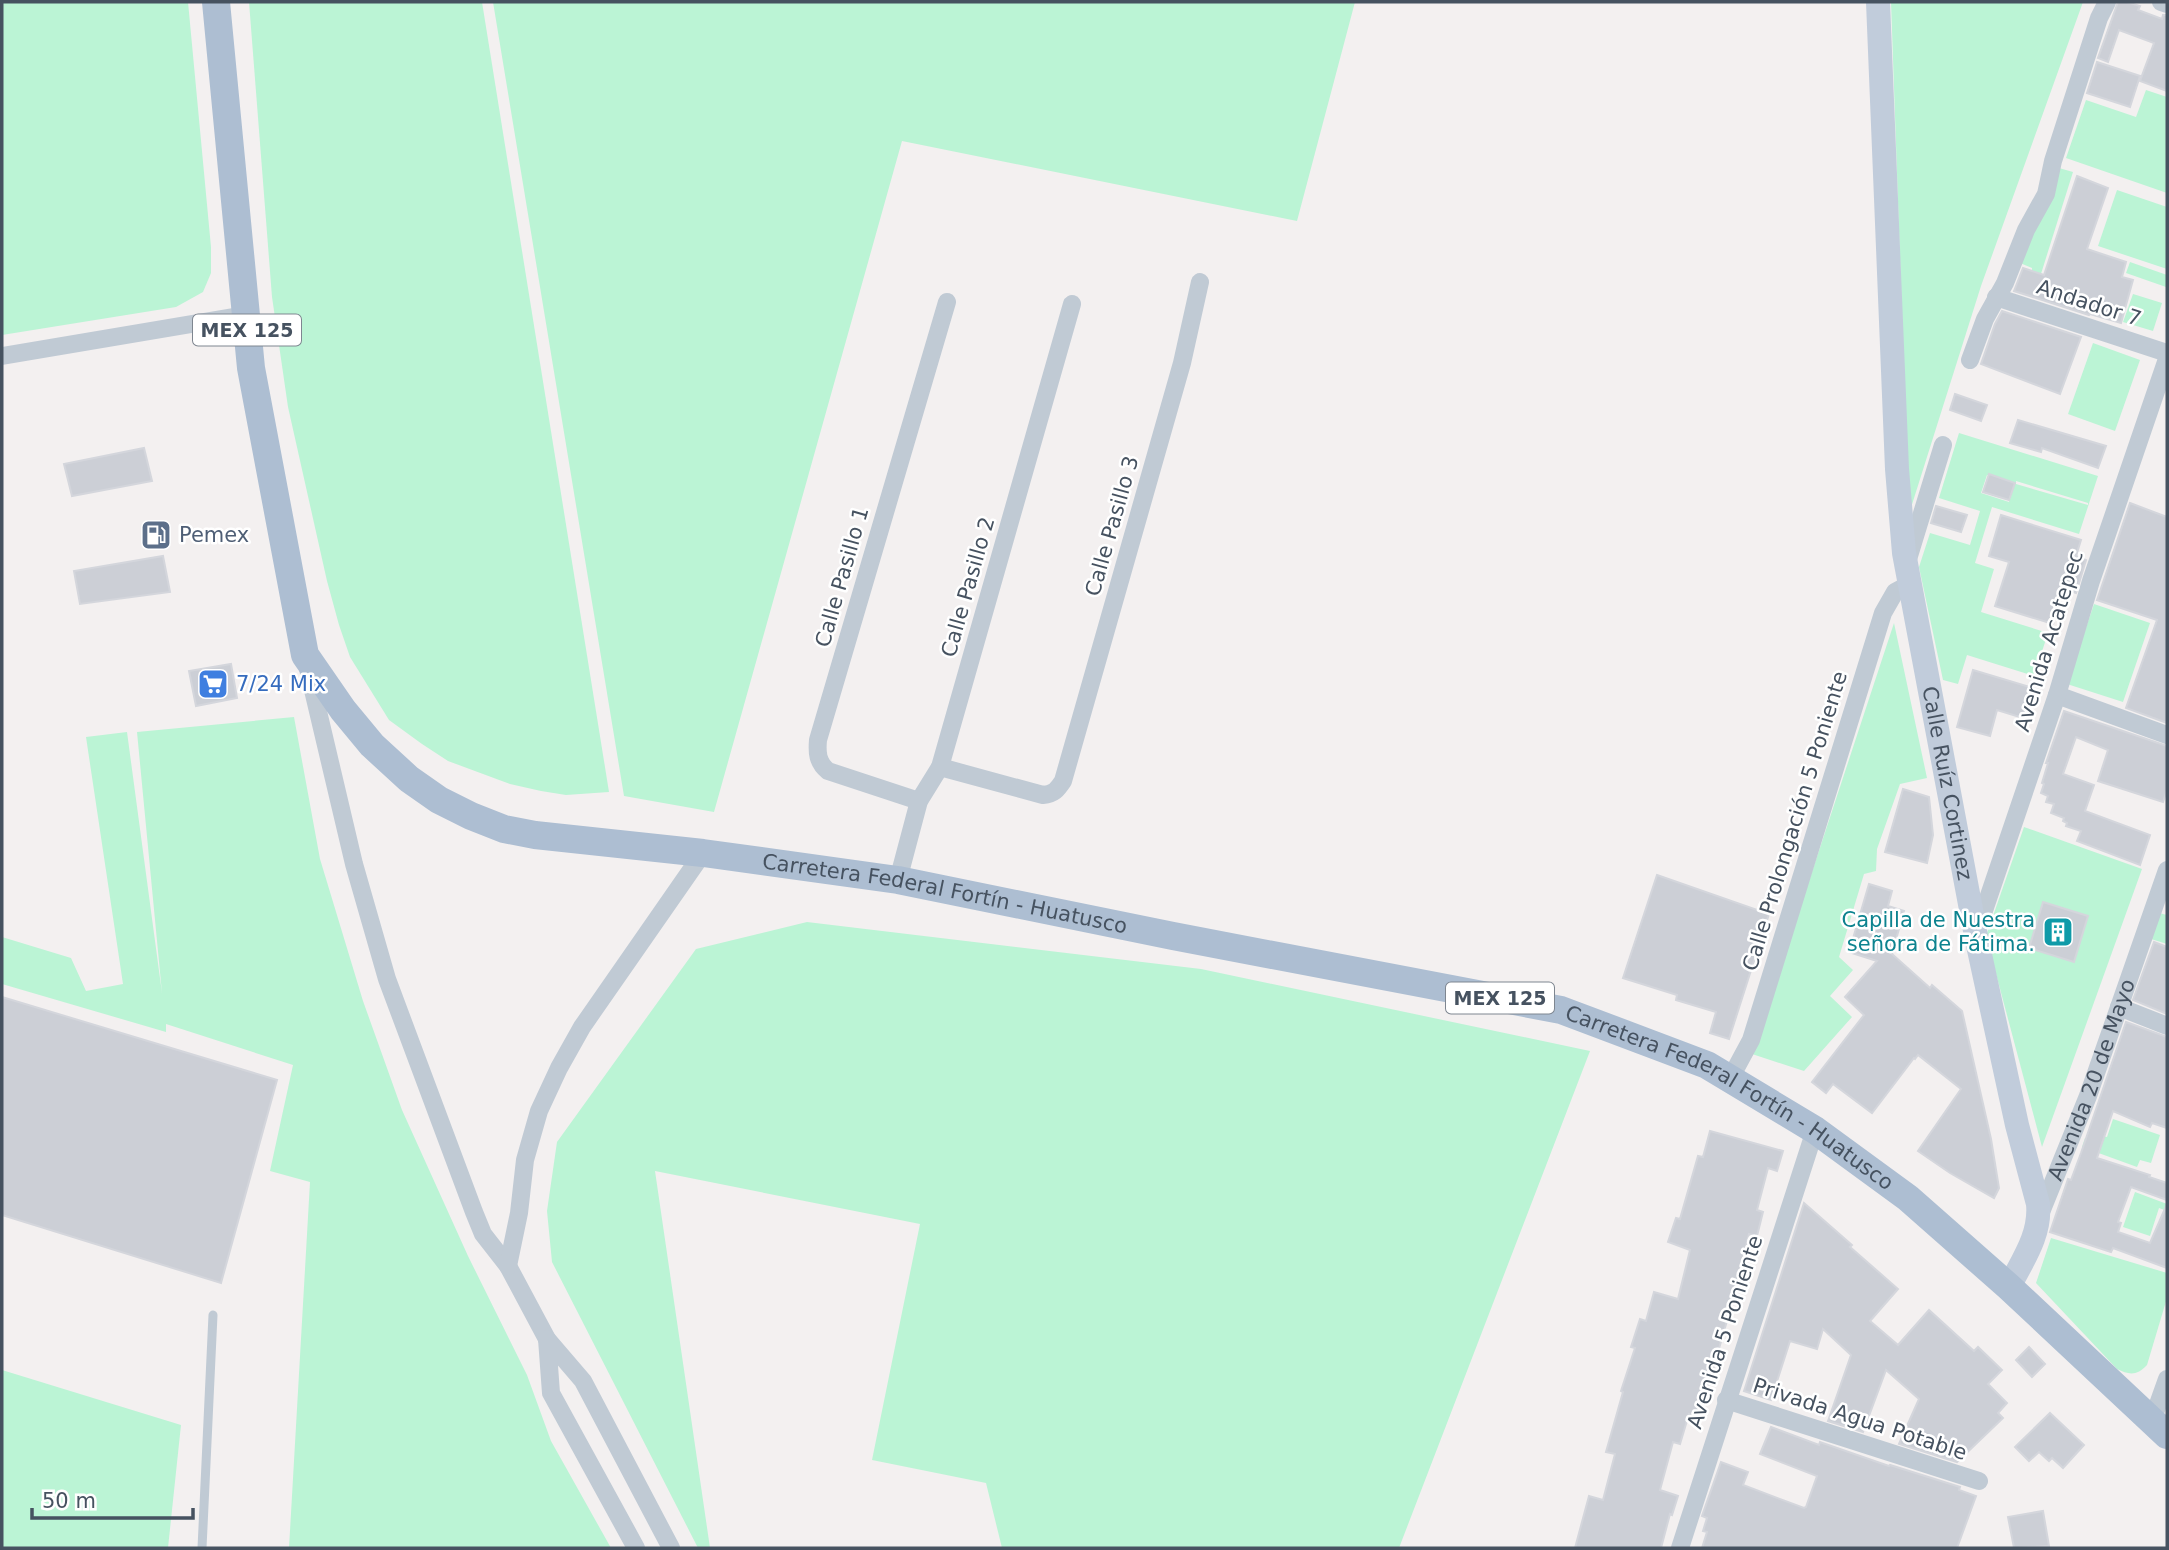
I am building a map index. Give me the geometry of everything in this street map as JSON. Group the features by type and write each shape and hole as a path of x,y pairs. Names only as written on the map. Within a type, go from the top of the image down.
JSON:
{"main road":[{"name":"Carretera Federal Fortín - Huatusco","path":"216,2 251,368 305,655 343,710 372,745 409,779 439,800 504,829 898,880 1186,939 1561,1010 1707,1065 1815,1130 1908,1198 2160,1428"}],"street":[{"name":"Calle Ruíz Cortinez","path":"1878,2 1897,469 1907,568 1976,936 2039,1217"},
{"path":"1970,360 1985,318 2005,283 2026,230 2046,194 2053,161 2099,18 2107,2"},
{"path":"2161,2 2167,4"},
{"name":"Calle Pasillo 3","path":"940,767 1042,795 1057,790 1063,781 1182,363 1200,282"},
{"name":"Andador 7","path":"1996,297 2167,353"},
{"name":"Calle Pasillo 1","path":"919,801 828,771 822,767 817,753 818,740 947,302"},
{"name":"Calle Pasillo 2","path":"898,880 919,801 940,767 1072,303"},
{"path":"2,356 245,315"},
{"name":"Avenida Acatepec","path":"1976,936 2057,695 2091,581 2165,371"},
{"name":"Calle Prolongación 5 Poniente","path":"1730,1079 1751,1040 1883,613 1907,568 1943,445"},
{"path":"305,655 354,864 387,979 483,1234 508,1266 547,1339 583,1381 671,1548"},
{"path":"2057,695 2167,735"},
{"path":"508,1266 519,1213 524,1160 544,1100 582,1027 703,853"},
{"name":"Avenida 20 de Mayo","path":"2008,1287 2030,1247 2039,1217 2088,1096 2167,870"},
{"path":"2119,1007 2167,1026"},
{"name":"Avenida 5 Poniente","path":"1680,1548 1815,1130"},
{"path":"547,1339 551,1393 636,1548"},
{"path":"2160,1428 2167,1379"},
{"name":"Privada Agua Potable","path":"1727,1400 1979,1481"}],"lane":[{"path":"202,1548 213,1315"}],"green space":[{"path":"2,2 188,2 211,247 211,273 203,292 176,307 2,335"},
{"path":"249,2 482,2 609,792 566,795 541,791 510,784 448,761 389,720 350,657 327,581 288,407 272,297"},
{"path":"493,2 1355,2 1297,221 902,141 714,812 624,796"},
{"path":"1891,2 2083,2 1981,286 1909,514"},
{"path":"2146,90 2167,97 2167,193 2066,158 2086,100 2136,117"},
{"path":"2059,168 2073,172 2040,277 2032,274 2032,268 2020,263"},
{"path":"2117,190 2167,207 2167,269 2098,246"},
{"path":"2130,262 2167,275 2166,287 2126,273"},
{"path":"2133,294 2162,303 2153,331 2123,322"},
{"path":"2093,343 2140,360 2115,431 2068,414"},
{"path":"1959,433 2098,476 2079,534 1992,507 1975,563 1994,569 1981,612 2048,633 2034,676 1967,655 1958,684 1943,680 1919,567 1930,533 1970,545 1980,511 1939,498","holes":["1987,475 2015,483 2009,502 1981,493","2016,481 2088,503 2088,505 2016,484"]},
{"path":"2094,604 2150,623 2123,702 2067,684"},
{"path":"1894,623 1927,778 1900,784 1877,849 1876,871 1864,874 1839,957 1853,970 1830,996 1852,1017 1804,1071 1752,1054"},
{"path":"294,717 320,859 363,1001 402,1110 468,1256 527,1375 551,1441 611,1548 289,1548 310,1182 270,1171 293,1065 166,1024 166,1032 2,984 2,937 71,958 86,991 123,984 86,737 127,732 162,993 137,732"},
{"path":"2024,827 2142,869 2042,1147 1986,936"},
{"path":"2159,913 2167,915 2167,944 2151,939"},
{"path":"807,922 1201,969 1590,1051 1399,1548 1002,1548 986,1483 872,1460 920,1224 655,1171 710,1548 698,1548 552,1262 547,1211 557,1142 696,949"},
{"path":"2113,1119 2160,1135 2151,1163 2140,1160 2137,1167 2082,1147 2085,1138 2096,1142 2099,1135 2107,1137"},
{"path":"2135,1192 2167,1204 2167,1211 2159,1208 2150,1236 2123,1227"},
{"path":"2051,1238 2167,1273 2167,1298 2147,1365 2140,1371 2129,1373 2117,1369 2036,1283"},
{"path":"2,1370 181,1425 168,1548 2,1548"}],"building":[{"path":"2118,2 2140,6 2138,10 2162,19 2163,15 2167,15 2167,91 2140,81 2154,43 2119,30 2108,62 2098,58"},
{"path":"2097,62 2140,76 2130,107 2087,93"},
{"path":"2077,176 2108,188 2087,249 2126,262 2122,277 2133,280 2121,323 2014,291 2023,268 2044,275"},
{"path":"2002,311 2081,337 2060,394 1981,364"},
{"path":"1955,394 1987,405 1981,421 1950,410"},
{"path":"2018,420 2106,446 2098,468 2042,448 2041,452 2010,443"},
{"path":"144,448 152,481 72,496 64,464"},
{"path":"1989,474 2015,483 2009,500 1983,492"},
{"path":"2130,503 2167,517 2167,723 2126,708 2157,620 2097,600"},
{"path":"1936,506 1967,515 1961,532 1931,523"},
{"path":"2001,515 2081,540 2076,556 2086,560 2076,593 2064,589 2053,624 1995,606 2009,562 1989,556"},
{"path":"163,556 170,592 80,604 74,571"},
{"name":"7/24 Mix","path":"231,664 237,698 196,706 189,671"},
{"path":"1973,670 2033,688 2023,718 1997,710 1990,736 1957,727"},
{"path":"2064,711 2167,746 2167,790 2163,802 2098,781 2108,750 2076,737 2063,774 2094,785 2085,811 2150,835 2140,865 2077,841 2081,831 2066,826 2064,818 2051,813 2054,804 2046,802 2048,796 2041,793 2046,763"},
{"path":"1903,789 1929,797 1933,835 1927,863 1885,852"},
{"path":"1657,875 1769,914 1729,1039 1710,1033 1716,1012 1676,1000 1677,995 1623,978"},
{"path":"1869,884 1892,891 1888,906 1904,911 1892,954 1930,988 1932,985 1962,1011 1991,1139 1999,1188 1994,1198 1918,1151 1961,1089 1918,1055 1872,1113 1833,1084 1826,1093 1812,1082 1864,1015 1845,997 1877,961 1849,952"},
{"name":"Capilla de Nuestra señora de Fátima.","path":"2043,902 2088,916 2074,962 2029,948"},
{"path":"2154,942 2167,947 2167,1014 2133,1000"},
{"path":"2,997 277,1080 221,1283 2,1215"},
{"path":"2126,1022 2167,1037 2167,1128 2152,1123 2150,1127 2113,1111 2097,1158 2167,1183 2167,1200 2131,1187 2118,1222 2121,1223 2118,1232 2150,1243 2167,1204 2167,1268 2113,1248 2111,1252 2050,1232 2068,1179 2071,1180 2081,1153"},
{"path":"1710,1131 1783,1151 1777,1171 1768,1168 1757,1210 1763,1212 1757,1236 1749,1234 1699,1418 1689,1414 1680,1444 1673,1442 1660,1490 1678,1496 1672,1515 1670,1514 1661,1548 1575,1548 1589,1496 1603,1500 1615,1454 1606,1452 1635,1348 1631,1347 1640,1319 1646,1321 1654,1292 1678,1299 1690,1250 1668,1242 1676,1218 1680,1219 1698,1156 1703,1157"},
{"path":"1804,1203 1898,1289 1870,1321 1898,1345 1929,1310 1974,1351 1978,1347 2002,1370 1988,1384 2007,1403 1998,1413 2003,1418 1957,1462 1899,1444 1919,1399 1886,1370 1863,1432 1828,1421 1851,1355 1823,1329 1817,1349 1790,1341 1771,1400 1744,1391"},
{"path":"2029,1347 2045,1364 2032,1377 2016,1360"},
{"path":"2050,1413 2084,1445 2063,1468 2052,1458 2049,1461 2039,1452 2029,1461 2015,1447"},
{"path":"1771,1427 1819,1445 1820,1442 1960,1487 1959,1490 1976,1496 1957,1548 1702,1548 1707,1532 1703,1531 1707,1518 1702,1516 1721,1462 1748,1472 1743,1485 1806,1507 1817,1476 1760,1454"},
{"path":"2043,1511 2049,1546 2014,1548 2008,1517"}],"place":[{"name":"Pemex","path":"156,535"},
{"name":"7/24 Mix","path":"213,684"},
{"name":"Capilla de Nuestra señora de Fátima.","path":"2058,932"}]}
